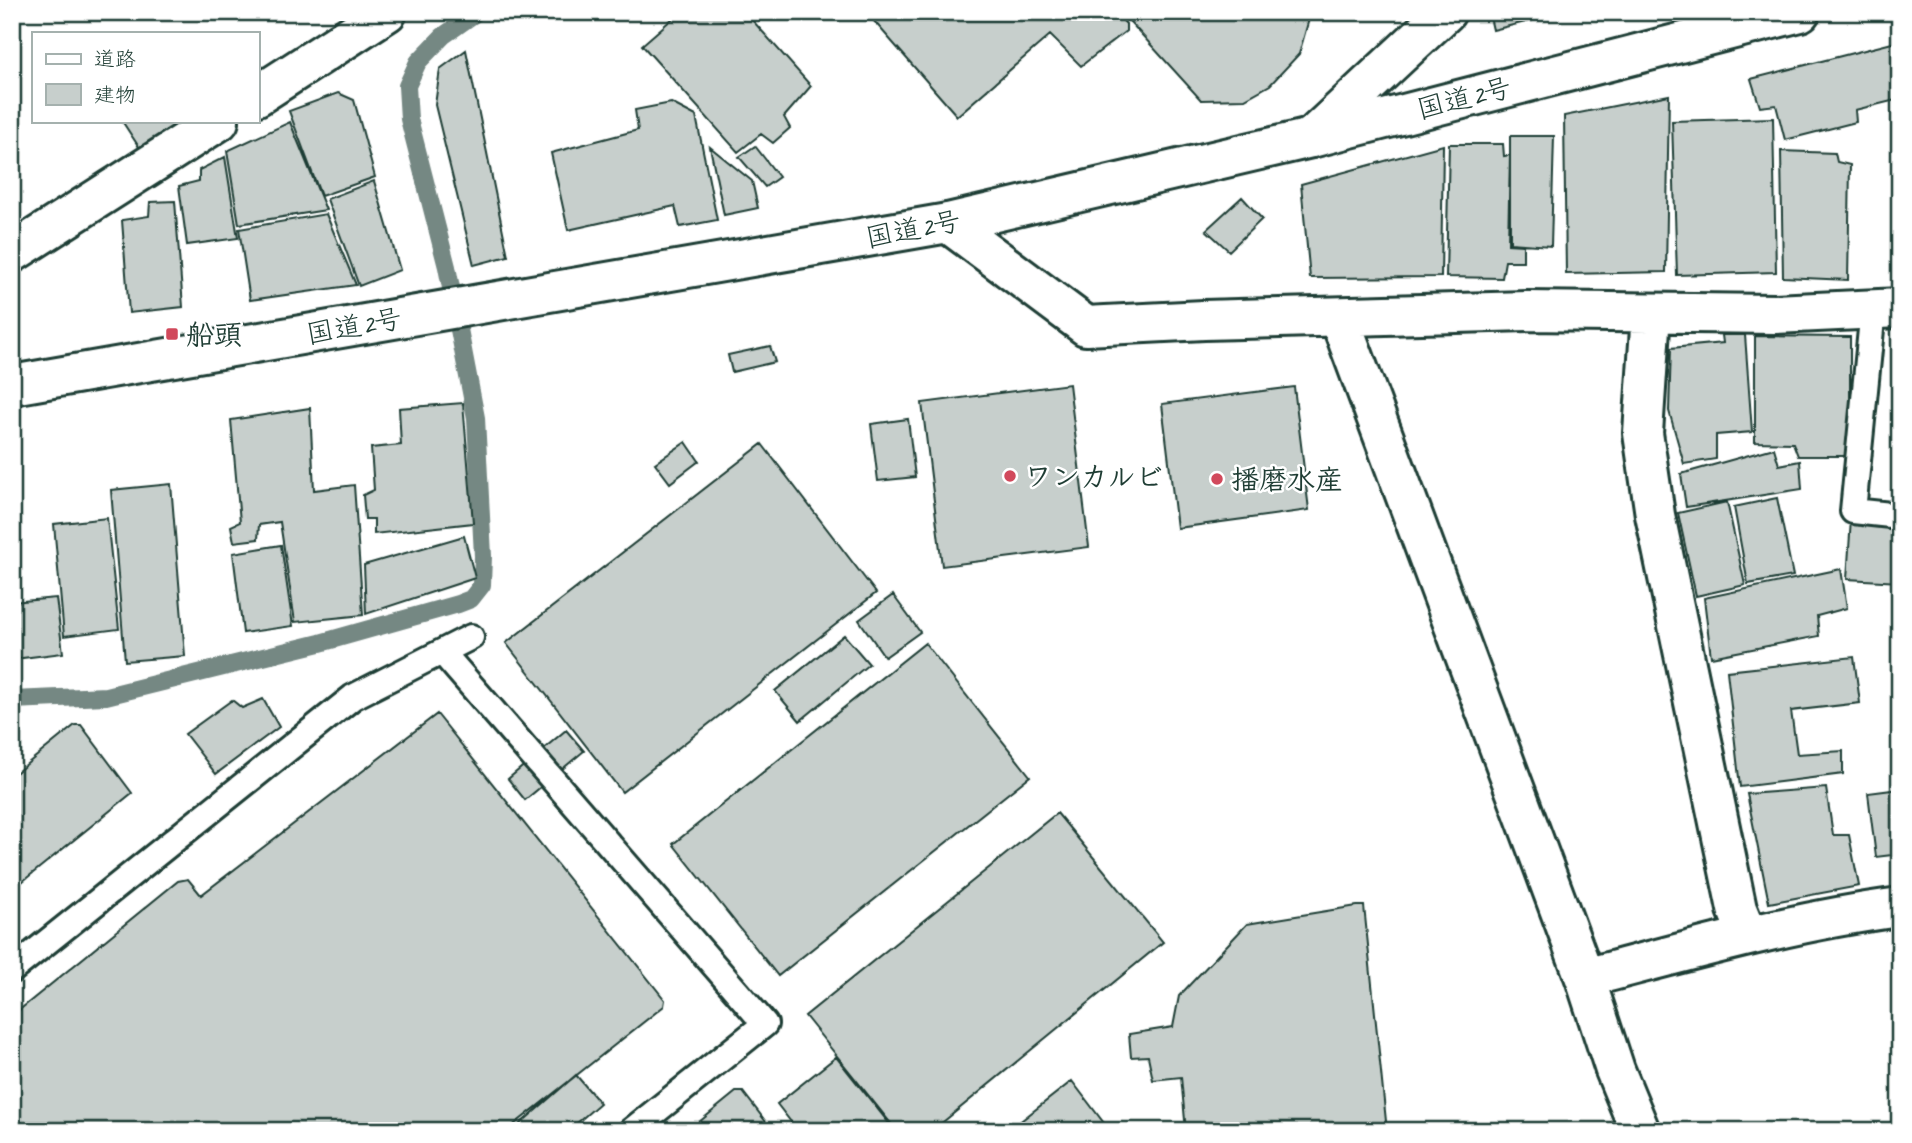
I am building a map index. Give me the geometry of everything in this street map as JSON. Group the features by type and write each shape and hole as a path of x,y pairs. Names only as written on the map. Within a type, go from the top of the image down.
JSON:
{"main road":[{"path":"259,95 387,12"},
{"path":"1311,138 1446,12"},
{"name":"国道2号","path":"12,385 948,223 1311,138 1800,12"},
{"path":"13,249 217,122"},
{"path":"948,223 1086,326 1217,319 1527,311 1775,314 1886,308"},
{"path":"1651,313 1643,433 1655,515 1737,909 1748,936"},
{"path":"1339,317 1586,978 1615,1070 1640,1131"},
{"path":"1586,978 1748,936 1862,912 1900,907"}],"lane":[{"path":"1886,308 1853,511 1900,516"},
{"path":"12,970 354,697 471,637"},
{"path":"443,652 765,1024 631,1131"}],"building":[{"path":"680,12 745,12 811,86 784,117 790,128 773,143 761,134 738,152 642,45"},
{"path":"866,12 1115,12 1126,24 1126,31 1081,66 1050,35 957,116"},
{"path":"1121,12 1311,12 1299,54 1270,85 1245,99 1201,100"},
{"path":"1495,12 1566,12 1493,30 1490,17"},
{"path":"1900,41 1900,99 1855,110 1856,122 1785,140 1776,105 1760,107 1751,79"},
{"path":"466,50 508,256 474,265 435,105 440,69"},
{"path":"338,93 354,100 375,177 321,196 289,111"},
{"path":"1669,95 1666,272 1566,274 1564,116"},
{"path":"671,103 696,116 717,220 680,227 675,206 568,230 551,153 638,130 635,110"},
{"path":"1773,118 1776,272 1677,275 1672,121"},
{"path":"123,122 184,122 147,147 139,147"},
{"path":"290,122 326,210 239,224 227,151"},
{"path":"1510,136 1554,136 1551,246 1510,243"},
{"path":"1449,144 1503,144 1504,156 1510,155 1508,244 1523,245 1523,261 1505,261 1502,278 1446,277"},
{"path":"1443,145 1441,277 1310,278 1301,184"},
{"path":"755,146 779,177 765,187 739,157"},
{"path":"710,147 752,181 758,208 724,215"},
{"path":"1781,151 1835,153 1837,162 1850,165 1848,280 1783,277"},
{"path":"225,157 238,238 187,245 179,186 199,181 199,170"},
{"path":"374,181 400,270 359,286 327,199"},
{"path":"1242,197 1262,219 1229,251 1206,230"},
{"path":"175,201 183,307 129,313 122,220 149,216 150,202"},
{"path":"326,214 356,285 250,300 239,229"},
{"path":"1722,335 1745,335 1752,432 1716,435 1716,459 1684,464 1669,411 1671,348 1723,343"},
{"path":"1755,336 1850,337 1850,456 1798,456 1793,443 1755,442"},
{"path":"770,346 775,362 732,372 728,355"},
{"path":"1069,384 1089,547 942,566 922,403"},
{"path":"1294,387 1309,510 1177,528 1162,404"},
{"path":"463,403 473,523 374,534 374,519 365,519 363,495 374,490 371,448 401,445 399,408"},
{"path":"310,408 314,490 354,485 363,615 295,622 280,522 259,525 258,539 234,542 231,526 240,522 231,420"},
{"path":"908,419 915,477 878,481 871,424"},
{"path":"686,442 699,461 670,483 655,463"},
{"path":"762,444 876,593 622,792 506,643"},
{"path":"1774,448 1779,465 1800,461 1802,489 1686,507 1681,474"},
{"path":"171,484 185,656 125,661 111,490"},
{"path":"1777,498 1793,576 1748,584 1734,507"},
{"path":"1727,502 1745,585 1696,596 1678,513"},
{"path":"107,518 119,629 64,636 54,524"},
{"path":"1851,519 1900,522 1900,582 1847,579"},
{"path":"464,536 475,578 366,614 364,565"},
{"path":"281,545 293,626 243,633 233,553"},
{"path":"1841,569 1847,608 1817,616 1819,636 1711,657 1704,598"},
{"path":"893,595 920,632 885,657 859,620"},
{"path":"56,598 63,653 14,659 12,602"},
{"path":"844,635 869,664 800,721 775,691"},
{"path":"925,643 1030,776 778,976 673,844"},
{"path":"1854,657 1860,703 1791,711 1797,754 1843,751 1843,774 1740,787 1727,671"},
{"path":"263,699 279,727 216,774 185,734 232,700 242,708"},
{"path":"437,714 665,1000 664,1006 506,1131 12,1131 12,1016 178,881 188,879 201,895"},
{"path":"75,725 81,725 132,793 12,890 12,776"},
{"path":"566,730 584,751 525,800 508,779"},
{"path":"1826,788 1833,835 1849,835 1859,886 1769,903 1747,794"},
{"path":"1900,789 1900,854 1876,857 1868,793"},
{"path":"1057,813 1163,942 932,1131 897,1131 805,1016"},
{"path":"1364,906 1387,1131 1186,1131 1181,1077 1153,1080 1148,1056 1131,1057 1129,1034 1173,1027 1179,996 1247,924"},
{"path":"836,1057 895,1131 798,1131 777,1104"},
{"path":"576,1075 600,1103 568,1131 512,1131"},
{"path":"1072,1081 1110,1131 1008,1131"},
{"path":"736,1092 743,1092 773,1131 688,1131"}],"waterway":[{"path":"12,700 106,696 320,643 458,604 471,599 482,585 476,418 447,267 409,119 407,86 418,62 443,36 477,12"}],"place":[{"name":"船頭","path":"172,334"},
{"name":"ワンカルビ","path":"1010,476"},
{"name":"播磨水産","path":"1217,479"}]}
